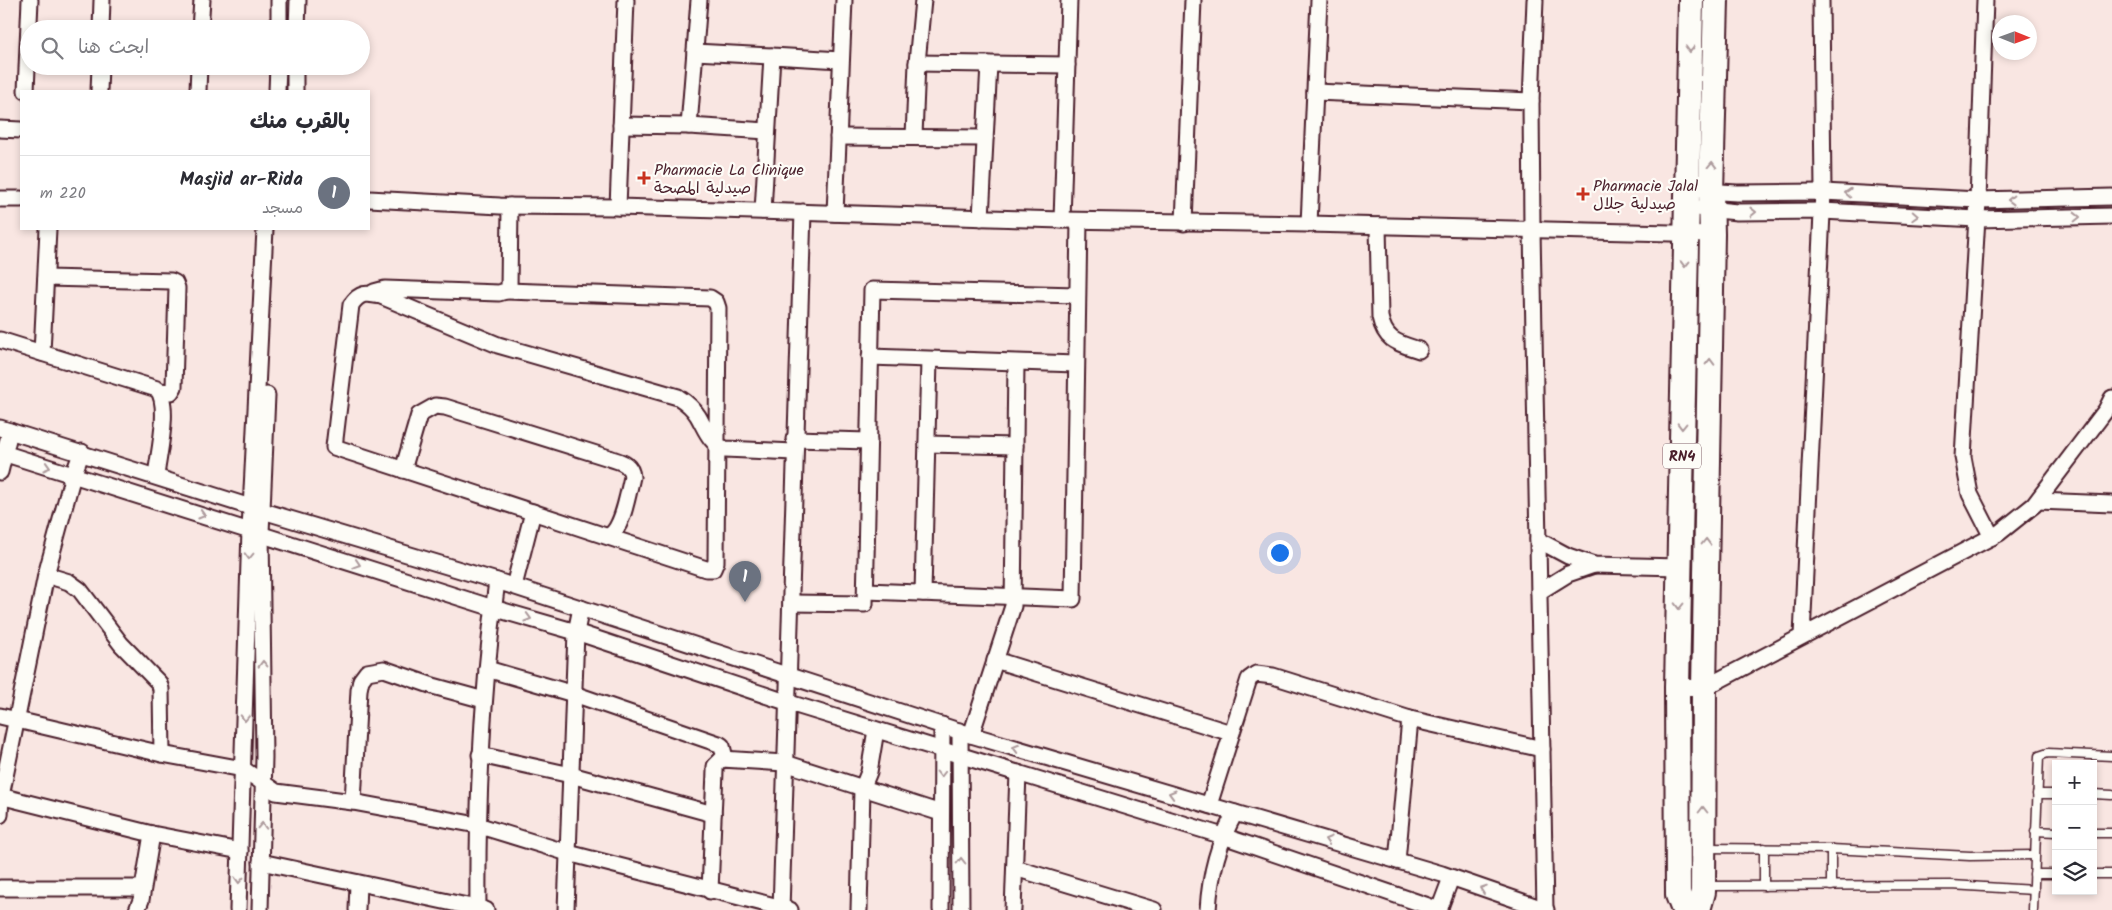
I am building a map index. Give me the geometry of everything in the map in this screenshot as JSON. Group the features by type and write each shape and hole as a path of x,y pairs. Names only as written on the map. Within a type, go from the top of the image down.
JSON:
{"main road":[{"name":"RN4","path":"1684,910 1678,895 1677,687 1691,0"},
{"name":"RN4","path":"1698,910 1703,886 1704,688 1716,0"}],"street":[{"path":"29,20 30,0"},
{"path":"101,20 102,0"},
{"path":"201,20 202,0"},
{"path":"278,20 279,0"},
{"path":"297,20 298,0"},
{"path":"618,207 626,0"},
{"path":"689,126 699,0"},
{"path":"835,213 844,0"},
{"path":"914,136 917,63 923,0"},
{"path":"1062,220 1069,0"},
{"path":"1184,223 1193,0"},
{"path":"1309,224 1319,0"},
{"path":"0,472 5,430 82,452 257,509 514,586 966,733 1397,861 1545,910 1532,230 1532,102 1535,0"},
{"path":"1802,636 1823,192 1821,0"},
{"path":"1986,0 1978,200 1963,458 1970,494 1992,537"},
{"path":"695,52 841,60"},
{"path":"763,211 772,56"},
{"path":"917,63 1068,65"},
{"path":"981,218 989,64"},
{"path":"26,90 27,75"},
{"path":"99,90 100,75"},
{"path":"198,90 199,75"},
{"path":"277,90 278,75"},
{"path":"295,90 296,75"},
{"path":"1315,92 1532,102"},
{"path":"621,125 689,126 767,131"},
{"path":"0,129 20,130"},
{"path":"838,137 914,136 986,138"},
{"path":"370,199 510,206 618,207 1079,221 1309,224 1686,233 1712,212 1823,192 1978,200 2112,197"},
{"path":"1687,197 1712,212 1822,211 1977,219 2112,216"},
{"path":"0,199 20,199"},
{"path":"507,291 511,286 510,206"},
{"path":"0,716 162,754 243,769 276,792 353,802 477,825 568,853 784,909 786,702 791,603 794,446 803,212"},
{"path":"866,591 1073,598 1079,221"},
{"path":"1378,226 1380,317 1382,327 1387,336 1394,341 1419,350"},
{"path":"42,352 48,230"},
{"path":"257,509 265,230"},
{"path":"238,910 243,769 273,230"},
{"path":"0,340 147,386 159,392 171,392 174,387 177,288 175,283 171,281 46,278"},
{"path":"370,294 385,289 405,288 499,293 507,291 710,298 716,302 718,308 717,446 716,562 713,569 706,569 334,447 351,305 357,297 363,293 381,296 498,345 678,397 693,410 704,431 717,446 725,449 868,441"},
{"path":"791,603 865,604 872,290 1078,295"},
{"path":"870,357 1076,364"},
{"path":"923,593 929,360"},
{"path":"961,910 960,754 966,733 995,660 1012,606 1016,363"},
{"path":"156,476 163,411 162,398 159,392"},
{"path":"1677,687 1704,688 1992,537 2019,519 2038,501 2106,410 2112,398"},
{"path":"403,470 419,415 435,406 445,407 609,458 627,465 631,471 632,478 620,522 614,533 609,536"},
{"path":"927,444 1015,446"},
{"path":"0,815 0,796 46,575 73,475 82,452"},
{"path":"2,453 493,608 576,632 786,702 1223,836 1439,910 1451,878"},
{"path":"2038,501 2112,504"},
{"path":"514,586 533,512"},
{"path":"256,532 263,782 260,910"},
{"path":"1538,540 1568,556 1594,565 1680,567"},
{"path":"1539,592 1568,574 1594,565"},
{"path":"46,575 69,582 80,590 121,644 160,685 162,754"},
{"path":"261,862 481,909 477,825 480,755 497,581"},
{"path":"566,910 576,632 581,608"},
{"path":"995,660 1231,733"},
{"path":"353,802 359,690 361,680 367,672 384,669 433,686 484,700"},
{"path":"487,669 574,694 719,744 724,751 725,758"},
{"path":"1209,805 1249,679 1256,674 1273,676 1410,719 1542,749"},
{"path":"1397,861 1410,719"},
{"path":"941,910 942,725"},
{"path":"859,910 862,789 869,772 876,730"},
{"path":"480,755 571,775 713,814"},
{"path":"710,891 715,766 725,758 785,763 941,813"},
{"path":"1013,910 1018,773"},
{"path":"0,796 152,834 240,851"},
{"path":"1208,910 1211,874 1223,836 1235,812"},
{"path":"136,910 141,900 152,834"},
{"path":"1015,868 1154,910"},
{"path":"357,910 358,883"},
{"path":"0,888 142,888"}],"lane":[{"path":"2033,910 2040,756 2048,753 2112,756"},
{"path":"2037,794 2052,794"},
{"path":"2097,794 2112,794"},
{"path":"2036,831 2052,832"},
{"path":"2097,833 2112,833"},
{"path":"1703,848 1831,849 1970,856 2034,855"},
{"path":"1764,848 1764,886"},
{"path":"1830,886 1831,849"},
{"path":"2034,874 2052,874"},
{"path":"2097,874 2112,874"},
{"path":"1703,886 1951,885 2034,890"}],"place":[{"name":"Pharmacie La Clinique صيدلية المصحة","path":"644,178"},
{"name":"Pharmacie Jalal صيدلية جلال","path":"1583,194"},
{"name":"Masjid ar-Rida","path":"745,602"}]}
